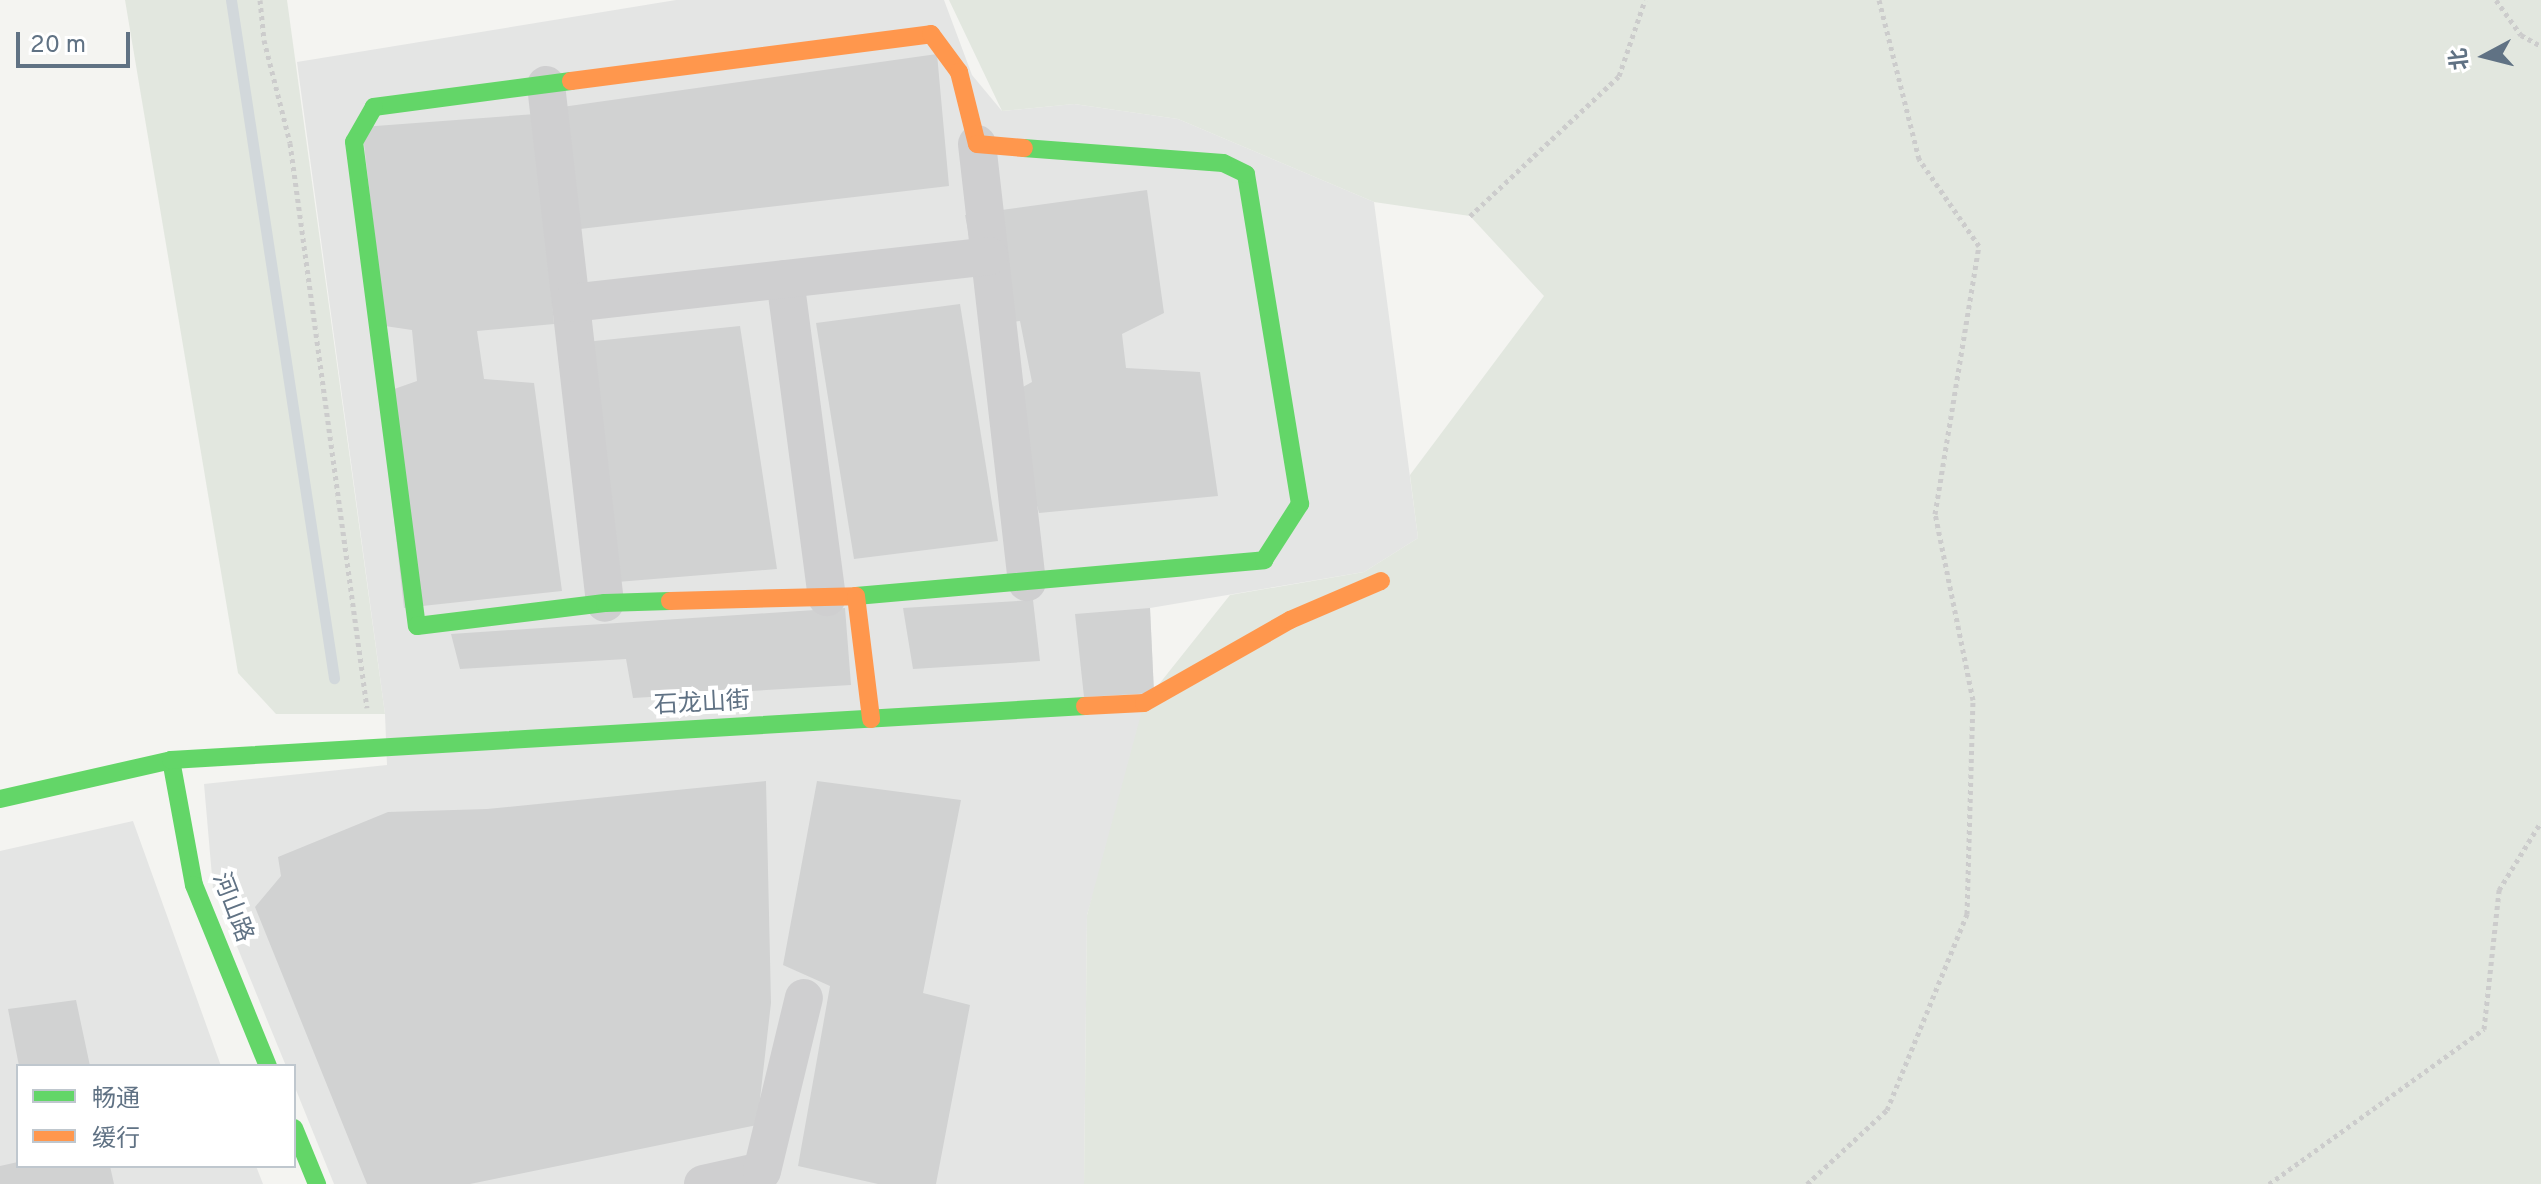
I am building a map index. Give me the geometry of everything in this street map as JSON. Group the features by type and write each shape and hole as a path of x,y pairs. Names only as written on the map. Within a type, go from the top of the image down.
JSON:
{"street":[{"path":"977,144 1223,163 1246,174 1300,504 1264,560 1027,582 842,597 605,603 417,626 354,142 374,107 931,34 959,72 977,144 1027,582"},
{"path":"546,85 605,603"},
{"path":"571,303 989,256"},
{"path":"785,279 842,597 871,719"},
{"name":"石龙山街","path":"0,799 171,760 1144,703 1290,620 1381,581"},
{"name":"河山路","path":"171,760 194,885 267,1064"},
{"path":"703,1184 762,1171 804,998"},
{"path":"296,1133 317,1184"}],"path":[{"path":"260,0 264,40 290,143 372,749"},
{"path":"1470,216 1619,76 1645,0"},
{"path":"1807,1184 1887,1110 1967,914 1973,700 1935,514 1979,246 1919,159 1879,0"},
{"path":"2496,0 2521,35 2541,46"},
{"path":"2269,1184 2484,1029 2499,890 2541,822"}],"shaded area":[{"path":"125,0 287,0 385,714 276,714 238,673"},
{"path":"676,0 944,0 972,75 1002,111 1074,104 1178,119 1374,202 1418,538 1364,572 1150,608 1154,693 1087,915 1084,1184 334,1184 296,1090 296,1064 285,1064 213,888 204,784 387,765 385,714 297,62"},
{"path":"949,0 2541,0 2541,1184 1084,1184 1087,915 1144,703 1230,595 1364,572 1418,538 1410,475 1544,296 1470,216 1374,202 1178,119 1074,104 1002,111"},
{"path":"133,821 220,1064 16,1064 16,1168 257,1168 263,1184 0,1184 0,851"}],"building":[{"path":"937,54 949,186 580,229 562,107"},
{"path":"536,114 554,324 477,331 484,379 534,383 562,591 404,608 380,394 417,381 412,330 385,326 362,127"},
{"path":"1147,190 1164,313 1122,334 1126,368 1200,372 1218,496 1039,513 1008,395 1032,382 1020,321 986,326 965,215"},
{"path":"960,304 998,541 854,559 816,323"},
{"path":"740,326 777,569 617,582 585,342"},
{"path":"1033,600 1040,661 913,669 903,608"},
{"path":"845,608 851,685 633,698 626,659 460,669 451,634"},
{"path":"1150,608 1154,693 1084,697 1075,614"},
{"path":"766,781 771,1003 757,1125 470,1184 367,1184 255,907 281,876 278,857 388,812 487,809"},
{"path":"817,781 961,800 923,993 970,1005 936,1184 878,1184 798,1166 830,986 783,965"},
{"path":"76,1000 90,1064 19,1064 8,1009"},
{"path":"16,1162 16,1168 110,1168 114,1184 0,1184 0,1166"}],"waterway":[{"path":"231,0 334,678"}],"traffic: fast":[{"path":"571,81 374,107 354,142 417,626 605,603 670,601"},
{"path":"856,596 1264,560 1300,504 1246,174 1223,163 1024,148"},
{"path":"0,799 171,760 1085,706"},
{"path":"171,760 194,885 267,1064"},
{"path":"296,1133 317,1184"}],"traffic: slow":[{"path":"571,81 931,34 959,72 977,144 1024,148"},
{"path":"1085,706 1144,703 1290,620 1381,581"},
{"path":"670,601 856,596 871,719"}]}
